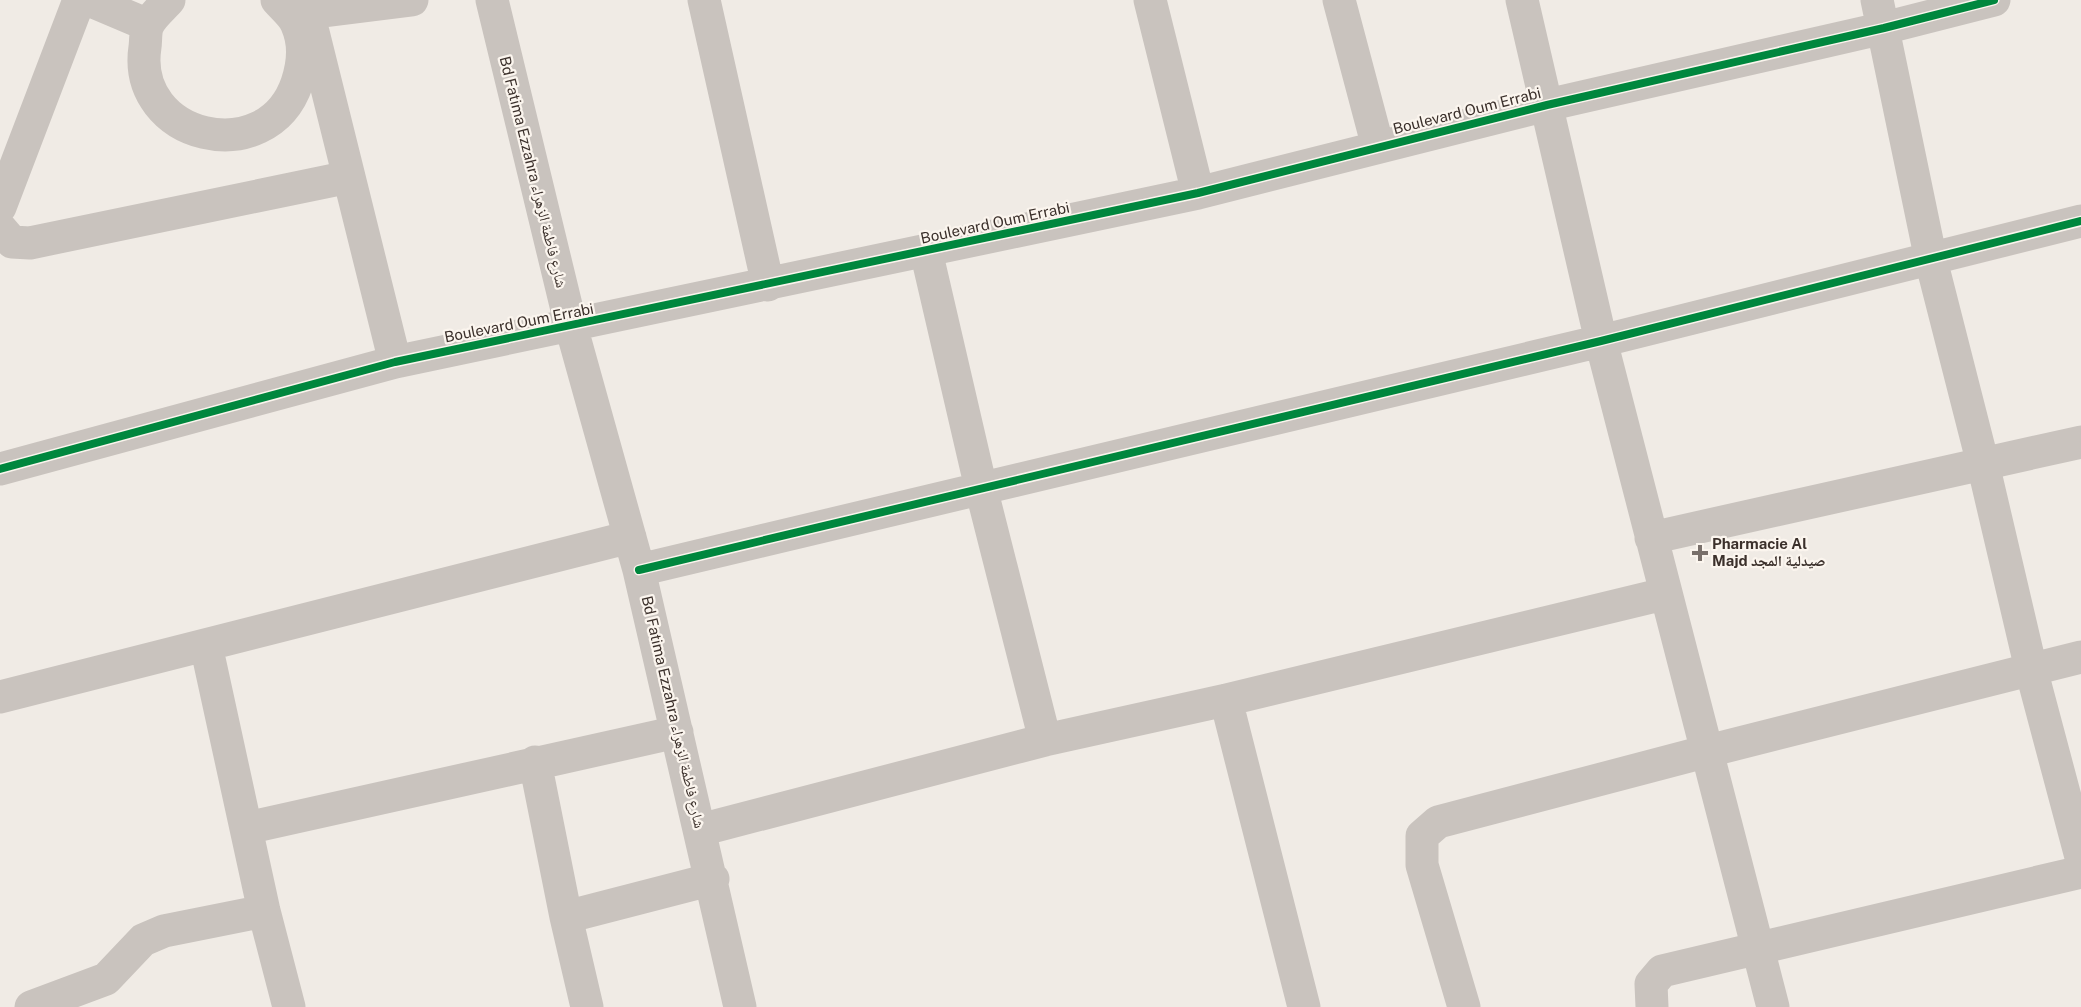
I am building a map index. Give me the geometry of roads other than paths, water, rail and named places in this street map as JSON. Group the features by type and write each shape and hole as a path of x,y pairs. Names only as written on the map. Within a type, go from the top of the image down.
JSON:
{"street":[{"path":"0,207 79,0"},
{"path":"89,0 148,25"},
{"path":"169,0 148,25 142,64 155,101 185,128 223,137 262,127 291,100 304,63 297,9"},
{"path":"297,9 412,0"},
{"name":"Bd Fatima Ezzahra شارع فاطمة الزهراء","path":"492,0 571,326 639,570 713,879 740,1007"},
{"path":"704,0 768,285"},
{"path":"1150,0 1198,193"},
{"path":"1339,0 1378,147"},
{"path":"1522,0 1601,341 1664,594 1708,751 1773,1007"},
{"name":"Boulevard Oum Errabi","path":"0,469 395,362 1198,193 1547,105 1881,14 1994,0"},
{"path":"297,9 349,177 395,362"},
{"path":"1881,14 1931,260 1983,464 2031,669 2081,857"},
{"path":"0,228 12,242 30,243 349,177"},
{"path":"639,570 1601,341 2081,221"},
{"path":"926,251 981,488 1045,740"},
{"path":"1651,538 2081,442"},
{"path":"0,697 630,537"},
{"path":"700,830 1045,740 1226,700 1664,594"},
{"path":"206,645 264,911 289,1007"},
{"path":"1464,1007 1422,864 1422,836 1438,822 1461,814 2081,657"},
{"path":"1226,700 1304,1007"},
{"path":"247,828 676,732"},
{"path":"535,762 566,917 587,1007"},
{"path":"1652,1007 1651,984 1662,971 2081,872"},
{"path":"566,917 713,879"},
{"path":"31,1007 106,979 143,940 164,931 264,911"}],"place":[{"name":"Pharmacie Al Majd صيدلية المجد","path":"1700,553"}]}
